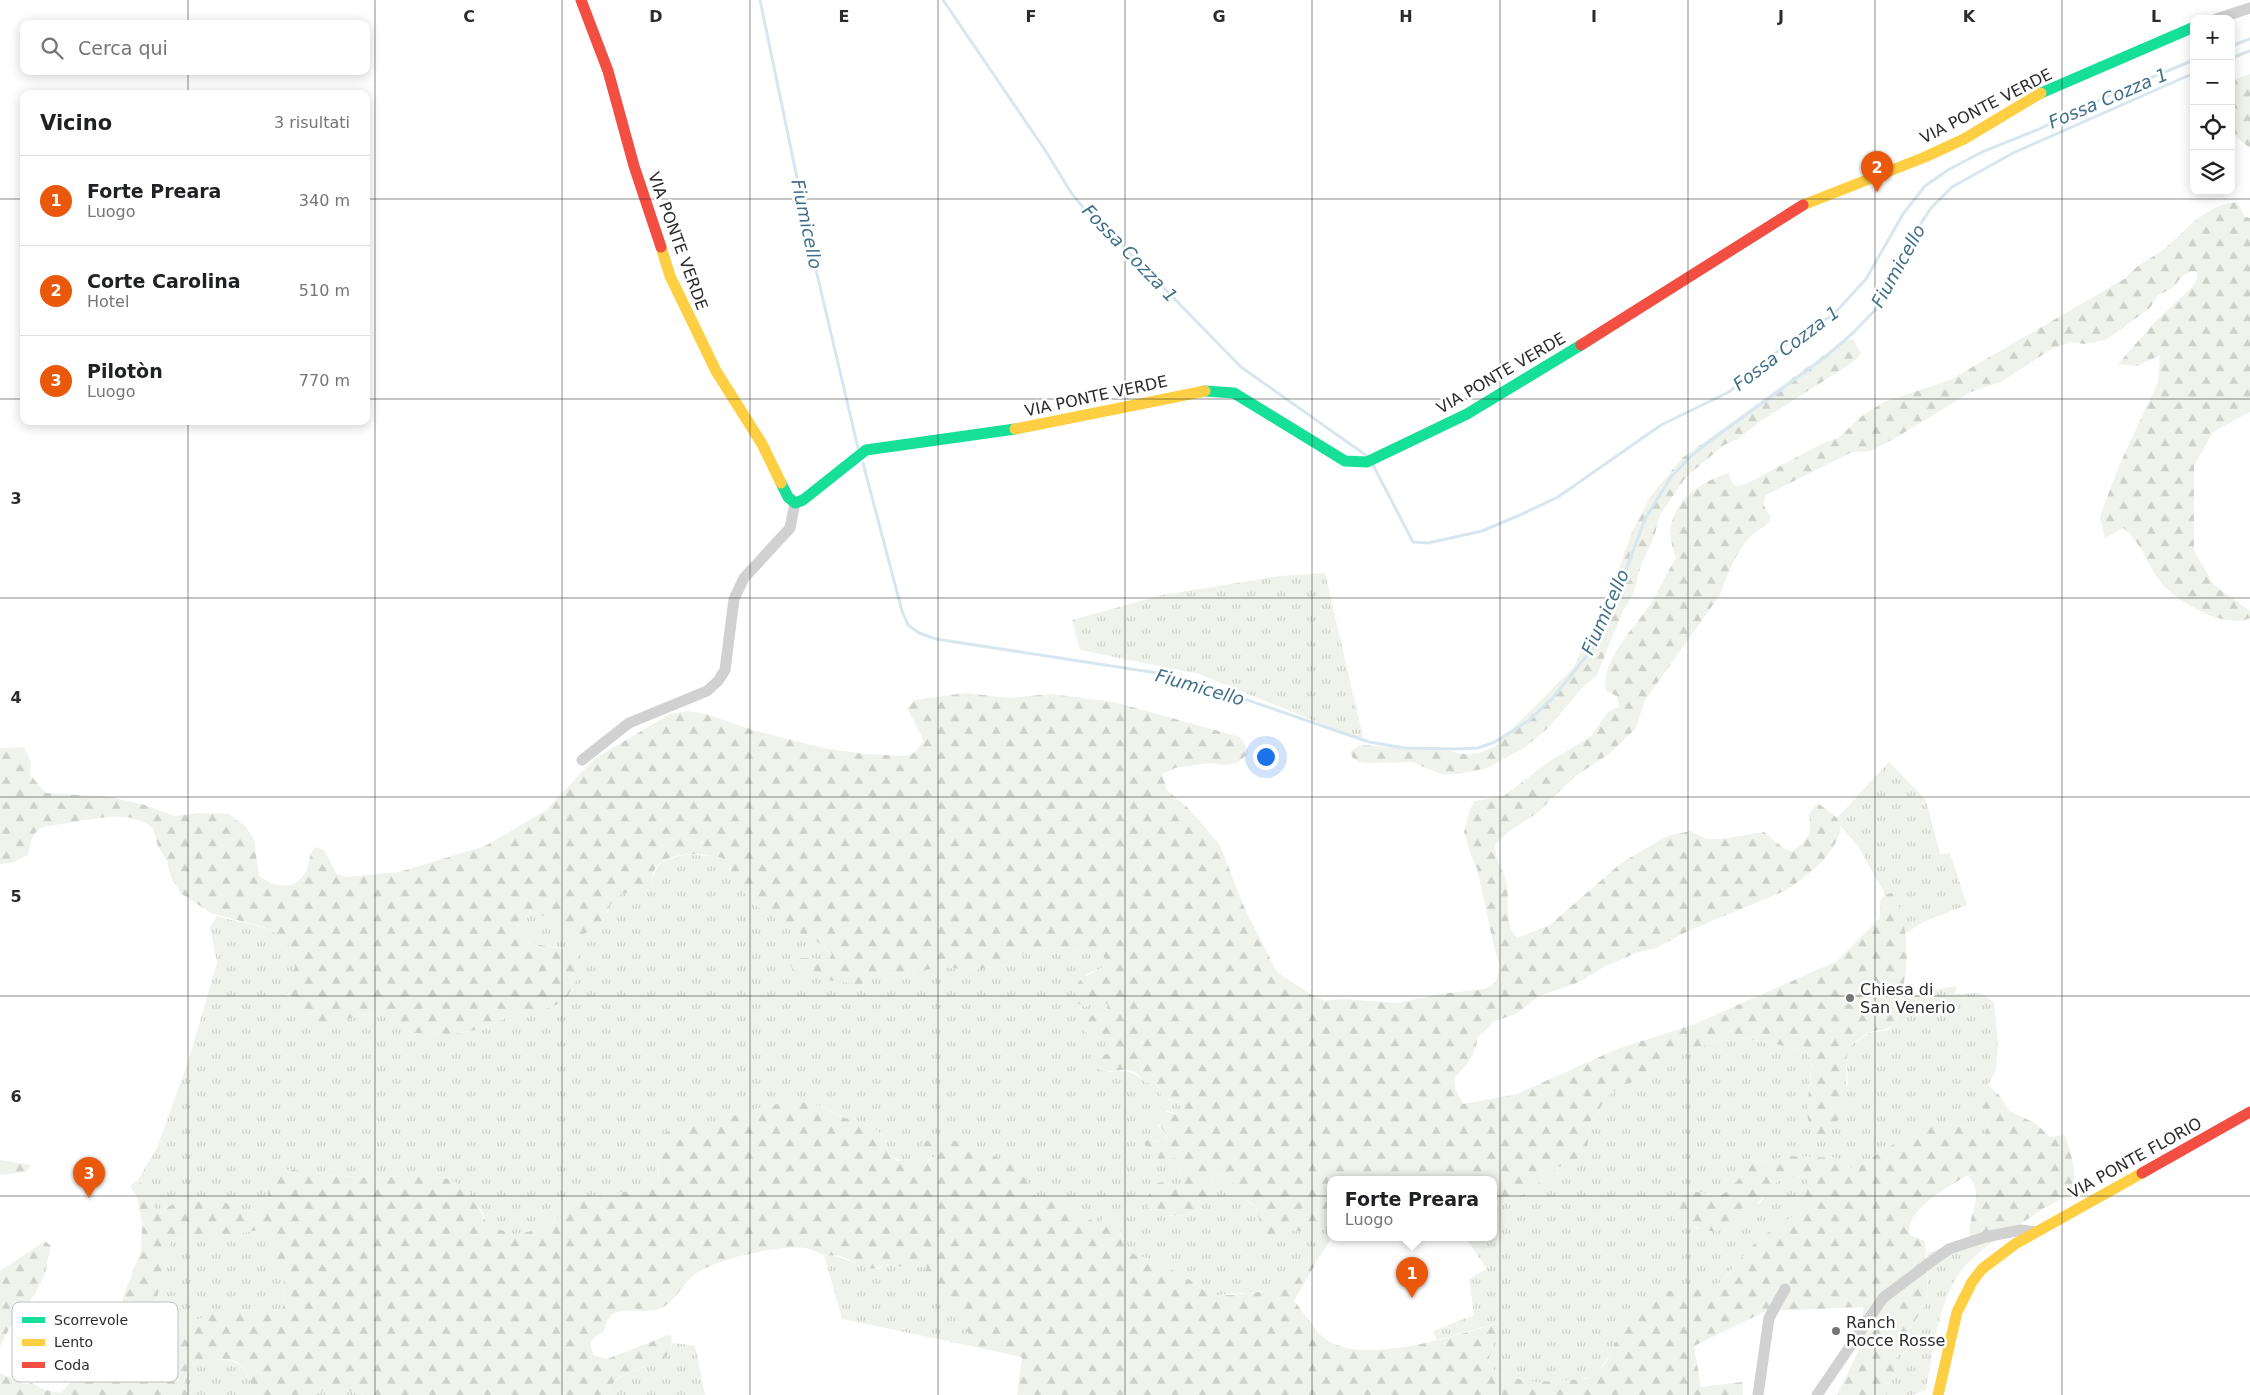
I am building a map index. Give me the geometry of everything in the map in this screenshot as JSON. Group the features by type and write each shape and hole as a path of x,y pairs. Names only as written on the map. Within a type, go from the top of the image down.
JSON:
{"street":[{"name":"VIA PONTE VERDE","path":"581,0 608,71 634,166 670,276 716,372 762,444 788,498 795,503 803,500 866,450 1042,425 1190,393 1214,390 1234,393 1345,461 1367,462 1466,414 1573,350 1804,204 1925,157 1964,139 2037,95 2190,29"},
{"path":"2228,15 2250,8"},
{"path":"582,760 629,723 706,691 718,681 725,670 734,599 744,578 790,528 795,503"},
{"name":"VIA PONTE FLORIO","path":"1938,1395 1954,1322 1964,1296 1981,1270 2001,1253 2036,1232 2250,1112"},
{"name":"VIA PONTE FLORIO","path":"1816,1395 1883,1298 1928,1264 1949,1249 1985,1237 2021,1230 2036,1232"},
{"path":"1758,1395 1769,1318 1785,1289"}],"green space":[{"path":"2250,74 2250,148 2235,136 2235,80"},
{"path":"2237,202 2245,217 2250,218 2250,412 2213,432 2194,466 2194,551 2214,585 2250,611 2250,618 2241,621 2217,618 2192,607 2180,599 2163,585 2140,547 2123,528 2105,538 2100,517 2118,468 2158,382 2160,355 2137,366 2118,364 2155,322 2193,286 2197,279 2197,272 2192,271 2181,277 2174,287 2157,296 2150,308 2106,340 2084,344 2071,342 2053,348 2001,382 1971,392 1892,440 1870,451 1852,452 1766,495 1763,504 1771,518 1765,526 1751,536 1736,556 1720,595 1645,700 1636,728 1609,754 1574,777 1537,813 1508,832 1495,845 1496,857 1506,881 1508,918 1512,932 1517,938 1550,925 1621,863 1667,836 1691,831 1706,839 1721,839 1764,832 1786,850 1793,851 1808,836 1810,826 1809,814 1818,803 1837,818 1841,828 1833,848 1811,872 1785,891 1690,930 1656,948 1636,953 1604,967 1577,983 1539,996 1516,1014 1495,1021 1477,1038 1475,1050 1466,1065 1454,1079 1455,1088 1463,1104 1517,1094 1617,1049 1695,1024 1837,961 1880,918 1880,901 1885,894 1892,893 1897,900 1903,921 1907,957 1896,1022 1888,1028 1868,1033 1850,1047 1846,1065 1845,1104 1841,1116 1835,1125 1819,1142 1809,1126 1808,1105 1812,1062 1806,1052 1769,1042 1730,1037 1651,1062 1647,1073 1641,1078 1619,1088 1606,1097 1597,1115 1590,1122 1587,1150 1574,1162 1558,1167 1525,1194 1497,1202 1497,1176 1327,1176 1327,1228 1295,1231 1275,1227 1277,1235 1275,1243 1259,1240 1260,1223 1256,1207 1243,1197 1241,1188 1221,1174 1212,1176 1210,1192 1206,1199 1198,1202 1190,1216 1164,1215 1147,1207 1147,1199 1154,1184 1162,1182 1173,1186 1184,1182 1176,1158 1159,1159 1146,1148 1144,1140 1161,1142 1168,1138 1154,1117 1157,1109 1181,1116 1183,1108 1177,1102 1161,1096 1160,1088 1154,1082 1146,1083 1134,1072 1129,1070 1105,1071 1094,1067 1095,1059 1111,1052 1114,1044 1108,1037 1091,1036 1084,1031 1083,1023 1089,1016 1105,1013 1108,1005 1101,1000 1085,1007 1077,1003 1075,994 1079,982 1097,971 1107,962 1102,954 1076,951 1060,954 1035,950 1027,951 1006,965 981,969 964,970 947,967 897,974 880,971 872,974 861,987 802,976 794,973 790,965 795,958 812,958 828,962 832,954 818,942 780,924 773,915 756,906 729,876 732,861 713,856 690,854 668,859 660,864 653,873 651,886 641,892 620,894 610,905 600,927 593,928 577,939 549,919 536,914 531,914 516,922 521,932 534,942 577,954 580,974 565,1002 538,1011 516,1013 482,1029 451,1034 411,1033 383,1012 347,1019 325,1029 302,1014 292,1003 285,977 295,969 293,950 278,935 264,927 211,913 180,893 170,874 167,861 158,846 153,828 143,822 122,817 112,817 44,827 38,830 33,837 28,855 14,862 0,864 0,748 24,747 31,762 30,775 46,793 111,797 145,805 174,816 199,813 229,814 246,827 254,840 259,876 271,883 284,886 295,883 305,873 315,847 324,850 337,874 347,877 399,872 485,846 545,811 594,759 670,714 689,711 706,714 753,730 823,748 865,754 906,756 914,753 924,741 907,708 915,700 966,693 1009,698 1051,694 1114,702 1240,737 1249,753 1237,763 1225,765 1209,763 1175,768 1162,774 1167,790 1189,809 1220,845 1244,907 1277,972 1310,994 1325,1001 1341,999 1398,1003 1440,994 1485,989 1495,983 1500,967 1477,868 1471,856 1464,832 1470,809 1475,801 1504,796 1548,762 1590,737 1609,711 1619,707 1617,696 1606,691 1608,668 1613,656 1653,600 1676,558 1671,542 1671,528 1674,515 1690,494 1701,485 1729,473 1732,482 1736,486 1746,484 1821,444 1838,438 1862,416 1884,402 1950,380 2126,278 2143,262 2163,250 2205,213 2225,204"},
{"path":"1853,339 1861,354 1853,362 1758,423 1738,439 1724,445 1686,477 1660,515 1654,537 1641,565 1633,594 1623,611 1597,675 1582,688 1548,728 1524,748 1487,768 1458,774 1440,774 1412,762 1365,763 1358,762 1352,757 1351,751 1360,745 1452,751 1469,754 1479,753 1495,746 1573,668 1610,594 1631,534 1650,497 1682,458 1845,340"},
{"path":"1325,573 1364,741 1199,674 1080,650 1072,620 1162,595 1280,576"},
{"path":"1889,762 1926,800 1940,854 1950,853 1967,905 1923,922 1905,934 1893,893 1885,894 1858,846 1839,824 1837,818"},
{"path":"684,855 720,856 732,861 729,870 756,906 773,915 780,924 818,942 832,954 828,962 812,958 802,976 845,981 861,987 872,974 881,971 897,974 947,967 964,970 981,969 1006,965 1027,951 1035,950 1060,954 1076,951 1102,954 1107,962 1102,968 1086,974 1093,1002 1101,1000 1108,1005 1105,1013 1089,1016 1084,1023 1084,1031 1091,1036 1108,1037 1114,1044 1111,1052 1095,1059 1110,1072 1130,1072 1146,1083 1154,1082 1169,1100 1177,1102 1183,1108 1181,1116 1166,1110 1158,1125 1168,1138 1161,1142 1152,1140 1176,1158 1184,1182 1177,1187 1169,1187 1164,1215 1180,1216 1198,1202 1206,1199 1210,1192 1212,1176 1221,1174 1241,1188 1249,1203 1256,1207 1260,1223 1275,1227 1283,1226 1299,1231 1315,1227 1327,1228 1327,1241 1330,1241 1317,1261 1304,1263 1294,1269 1282,1283 1267,1291 1217,1295 1156,1261 1135,1255 1122,1241 1118,1224 1108,1210 1099,1224 1055,1202 1036,1197 1019,1168 935,1156 924,1162 905,1162 888,1153 885,1139 870,1126 846,1119 819,1106 800,1104 772,1107 707,1125 673,1129 657,1157 659,1181 636,1190 587,1198 575,1202 565,1207 564,1215 536,1230 513,1235 487,1225 483,1213 470,1197 450,1179 422,1175 371,1178 313,1174 290,1169 265,1208 257,1213 237,1210 219,1198 171,1205 160,1214 153,1206 145,1188 138,1180 157,1148 189,1059 217,963 210,927 217,916 264,928 276,933 285,940 292,949 295,961 294,974 287,995 308,1019 325,1028 347,1019 383,1012 411,1033 451,1034 482,1029 516,1013 538,1011 565,1002 573,990 564,948 542,945 529,940 524,936 516,922 530,914 541,915 555,922 577,939 608,912 610,905 620,894 641,892 651,886 658,867 670,859"},
{"path":"1957,986 1955,994 1981,993 1994,1002 1998,1045 1996,1070 1988,1085 1985,1109 1989,1125 1983,1136 1962,1125 1945,1125 1919,1132 1906,1138 1860,1166 1852,1168 1838,1158 1790,1156 1753,1163 1728,1191 1721,1195 1689,1191 1677,1223 1688,1224 1697,1229 1760,1203 1768,1189 1778,1181 1804,1175 1809,1184 1804,1203 1785,1224 1755,1243 1716,1287 1629,1317 1605,1362 1595,1374 1588,1378 1563,1382 1533,1382 1508,1378 1498,1374 1488,1360 1501,1322 1437,1340 1433,1331 1474,1315 1469,1279 1487,1269 1468,1241 1497,1241 1497,1202 1525,1194 1558,1167 1574,1162 1587,1150 1590,1122 1597,1115 1606,1097 1619,1088 1641,1078 1647,1073 1651,1062 1730,1037 1769,1042 1806,1052 1812,1062 1808,1092 1808,1124 1848,1085 1846,1052 1850,1046 1869,1033 1888,1030 1896,1022 1899,1001 1930,991"},
{"path":"1988,1085 2000,1096 2009,1111 2035,1123 2050,1137 2064,1135 2070,1149 2073,1164 2073,1193 2044,1208 1984,1248 1970,1239 1976,1191 1968,1175 1940,1192 1921,1208 1910,1226 1910,1235 1925,1241 1928,1301 1908,1331 1896,1358 1896,1369 1887,1395 1837,1395 1863,1342 1863,1307 1766,1311 1694,1346 1701,1387 1742,1382 1743,1395 1017,1395 1022,1357 971,1346 970,1334 959,1322 956,1314 943,1304 936,1288 928,1290 922,1282 927,1266 910,1268 885,1264 873,1269 840,1256 822,1254 807,1248 793,1248 747,1254 716,1264 694,1275 670,1302 659,1309 618,1312 611,1315 604,1332 597,1335 590,1343 593,1355 607,1359 671,1334 671,1348 665,1357 656,1363 621,1377 613,1384 609,1395 364,1395 333,1386 313,1395 254,1395 249,1375 242,1365 228,1359 211,1359 188,1365 183,1386 188,1395 0,1395 0,1373 12,1378 12,1382 32,1383 45,1390 61,1393 71,1382 178,1382 178,1324 222,1312 249,1311 269,1314 283,1308 284,1282 281,1270 269,1264 260,1265 257,1254 270,1249 275,1241 271,1235 258,1230 220,1237 187,1237 171,1241 156,1302 123,1302 141,1251 142,1222 137,1197 130,1186 138,1180 145,1188 153,1206 160,1214 171,1205 183,1200 219,1198 237,1210 257,1213 268,1204 268,1181 281,1172 290,1169 313,1174 371,1178 422,1175 450,1179 468,1190 487,1225 513,1235 536,1230 564,1215 564,1207 575,1202 586,1198 636,1190 659,1181 657,1146 662,1136 672,1129 710,1124 763,1107 792,1102 818,1105 841,1117 870,1126 881,1134 885,1140 888,1153 897,1161 929,1161 935,1156 921,1145 924,1141 948,1139 974,1146 1019,1168 1036,1197 1055,1202 1099,1224 1108,1210 1118,1224 1122,1241 1135,1255 1156,1261 1217,1295 1267,1291 1282,1283 1294,1269 1304,1263 1317,1261 1294,1301 1323,1337 1339,1346 1360,1350 1410,1346 1502,1322 1500,1338 1494,1342 1488,1361 1495,1372 1501,1376 1536,1382 1587,1379 1604,1365 1629,1317 1645,1302 1659,1292 1716,1287 1755,1243 1794,1214 1809,1184 1804,1175 1778,1181 1768,1189 1747,1219 1715,1232 1677,1223 1673,1217 1673,1207 1689,1191 1721,1195 1728,1191 1753,1163 1790,1156 1838,1158 1852,1168 1860,1166 1906,1137 1932,1127 1962,1125 1983,1136 1989,1125 1985,1109 1977,1100"},
{"path":"0,1160 31,1165 26,1172 0,1175"},
{"path":"258,1230 271,1235 275,1241 270,1249 269,1264 281,1270 284,1282 283,1308 269,1314 249,1311 222,1312 178,1324 178,1302 156,1302 171,1241 187,1237 220,1237"},
{"path":"1970,1239 1984,1248 1962,1270 1947,1296 1934,1344 1926,1390 1912,1395 1887,1395 1896,1369 1896,1358 1908,1331 1928,1301 1927,1253"},
{"path":"45,1241 51,1246 45,1273 35,1294 29,1302 12,1302 12,1324 0,1347 0,1271"},
{"path":"824,1255 838,1257 878,1269 885,1264 910,1268 927,1266 943,1304 956,1314 959,1322 971,1334 971,1346 842,1319"},
{"path":"673,1343 695,1346 705,1395 609,1395 612,1386 618,1379 658,1361 667,1353"},
{"path":"209,1359 230,1361 241,1366 249,1376 254,1395 188,1395 183,1386 188,1365"},
{"path":"333,1386 364,1395 313,1395"}],"waterway":[{"name":"Fiumicello","path":"760,0 817,274 858,448"},
{"name":"Fossa Cozza 1","path":"943,0 1045,150 1072,194 1086,211 1117,240 1241,367 1367,456"},
{"name":"Fossa Cozza 1","path":"2235,45 2250,39"},
{"name":"Fiumicello","path":"2235,57 2250,51"},
{"name":"Fossa Cozza 1","path":"1373,465 1413,542 1428,543 1482,531 1558,497 1661,425 1729,392 1792,339 1833,315 1866,279 1903,214 1925,186 1948,170 1982,152 2037,130 2121,90 2190,62"},
{"name":"Fiumicello","path":"863,463 902,611 908,625 919,633 936,639 1157,673 1201,684 1369,742 1405,748 1478,748 1495,742 1528,721 1552,699 1592,649 1606,623 1645,519 1671,477 1691,456 1824,358 1854,332 1877,308 1918,228 1931,208 1952,187 2013,153 2190,75"}],"traffic: fast":[{"path":"2041,93 2190,29"},
{"path":"1205,391 1234,393 1345,461 1367,462 1467,414 1581,345"},
{"path":"781,483 788,497 795,503 803,500 866,450 1015,429"}],"traffic: slow":[{"path":"1803,205 1925,157 1964,139 2041,93"},
{"path":"661,247 670,276 716,371 762,444 781,483"},
{"path":"1015,429 1205,391"},
{"path":"1938,1395 1957,1312 1972,1282 1982,1269 2015,1244 2142,1173"}],"traffic: jam":[{"path":"581,0 608,71 634,166 661,247"},
{"path":"1581,345 1803,205"},
{"path":"2142,1173 2250,1112"}],"place":[{"name":"Corte Carolina","path":"1877,192"},
{"name":"Chiesa di San Venerio","path":"1850,998"},
{"name":"Pilotòn","path":"89,1198"},
{"name":"Forte Preara","path":"1412,1298"},
{"name":"Ranch Rocce Rosse","path":"1836,1331"}]}
